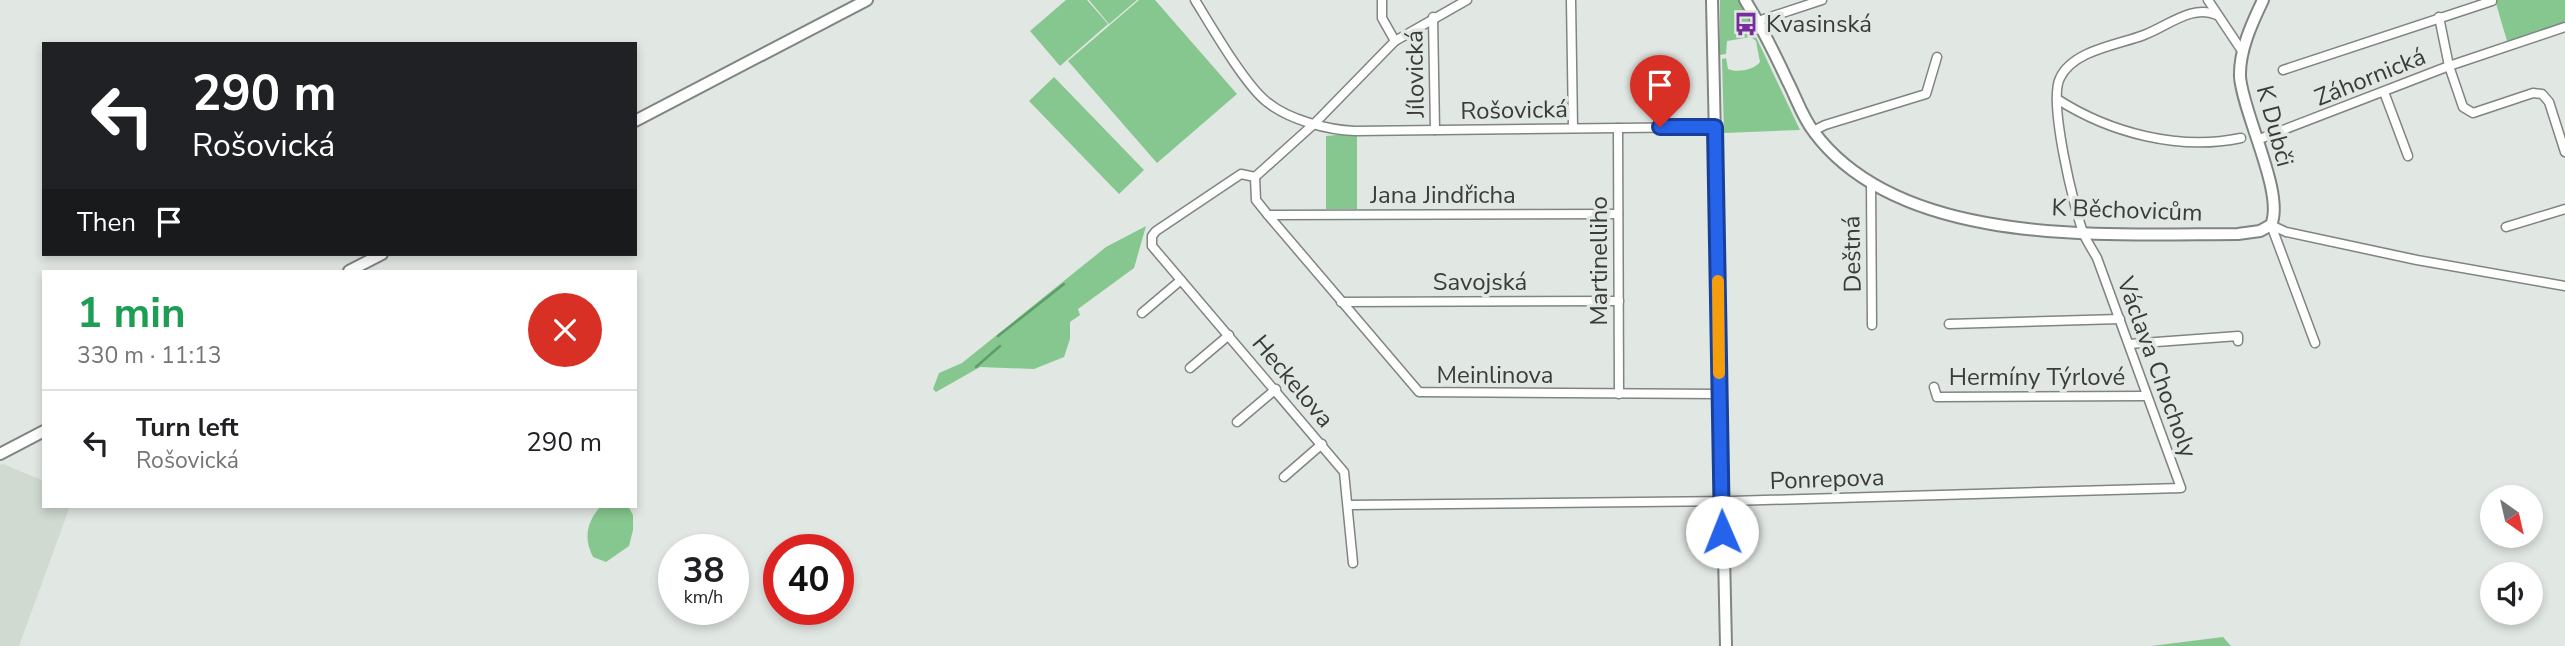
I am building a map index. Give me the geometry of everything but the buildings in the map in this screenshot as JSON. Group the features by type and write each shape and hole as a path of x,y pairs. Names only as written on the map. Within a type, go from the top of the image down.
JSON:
{"street":[{"path":"637,120 867,0"},
{"name":"Rošovická","path":"1195,0 1267,102 1315,123 1349,130 1715,127"},
{"path":"1382,0 1382,18 1395,41"},
{"path":"1255,177 1315,123 1395,41 1467,0"},
{"path":"1571,0 1573,128"},
{"path":"1712,0 1726,646"},
{"name":"K Běchovicům","path":"1745,0 1813,131 1833,154 1871,182 1927,208 1977,220 2084,234 2238,234 2260,231 2271,225"},
{"path":"1758,21 1822,0"},
{"path":"2208,0 2242,51"},
{"name":"K Dubči","path":"2263,0 2242,51 2240,75 2243,96 2273,201 2271,225"},
{"name":"Záhornická","path":"2283,70 2492,1"},
{"path":"2217,15 2204,10 2191,13 2077,60 2059,78 2057,99 2085,115 2150,139 2218,143 2241,138"},
{"name":"Jílovická","path":"1433,17 1435,130"},
{"name":"Záhornická","path":"2257,140 2449,66 2439,17"},
{"path":"2565,27 2449,66 2463,107 2473,113 2533,93 2542,94 2549,102 2565,152"},
{"path":"1813,131 1926,94 1937,57"},
{"path":"2384,92 2408,156"},
{"name":"Václava Chocholy","path":"2057,99 2057,121 2084,234 2097,258 2181,488"},
{"name":"Martinelliho","path":"1618,128 1619,394"},
{"name":"Heckelova","path":"1255,177 1241,174 1208,194 1156,231 1152,236 1152,246 1344,472 1353,563"},
{"name":"Meinlinova","path":"1255,177 1256,200 1414,388 1424,394 1720,394"},
{"name":"Deštná","path":"1871,182 1872,325"},
{"path":"2506,227 2565,209"},
{"name":"Jana Jindřicha","path":"1268,215 1618,214"},
{"path":"2271,225 2286,232 2417,260 2565,286"},
{"path":"2271,225 2315,343"},
{"path":"351,270 378,256"},
{"path":"1142,313 1181,280"},
{"name":"Savojská","path":"1341,302 1619,301"},
{"path":"1949,324 2120,319"},
{"path":"1190,368 1229,335"},
{"path":"2129,344 2238,336 2238,341"},
{"name":"Hermíny Týrlové","path":"1934,387 1937,397 2147,396"},
{"path":"1237,422 1276,390"},
{"path":"0,454 42,432"},
{"path":"1284,477 1322,444"},
{"name":"Ponrepova","path":"1348,505 1721,501 2181,488"}],"shaded area":[{"path":"0,465 42,480 42,508 69,508 19,646 0,646"}],"green space":[{"path":"1066,0 1087,0 1108,24 1060,66 1030,31"},
{"path":"1089,0 1137,0 1109,24"},
{"path":"1139,0 1155,0 1237,94 1157,163 1068,61"},
{"path":"1720,0 1738,0 1758,33 1753,35 1756,37 1800,130 1724,133 1722,59 1726,58 1728,69 1736,71 1750,69 1760,62 1756,41 1751,37 1727,41 1726,54 1720,55"},
{"path":"2495,0 2565,0 2565,27 2507,41"},
{"path":"1054,77 1144,170 1119,194 1029,101"},
{"path":"1357,133 1357,209 1326,209 1326,136"},
{"path":"1146,226 1134,268 1078,309 1080,315 1070,322 1070,339 1064,357 1034,369 980,367 936,392 933,389 939,373 962,363 1106,247"},
{"path":"600,508 629,508 633,515 633,530 629,546 606,562 593,557 587,536 592,518"},
{"path":"2223,637 2231,646 2151,646"}],"waterway":[{"path":"998,336 1064,284"},
{"path":"976,367 1000,346"}],"slow traffic":[{"path":"1718,281 1719,373"}],"place":[{"name":"Kvasinská","path":"1746,24"}],"route":[{"path":"1660,127 1715,127 1722,532"}]}
